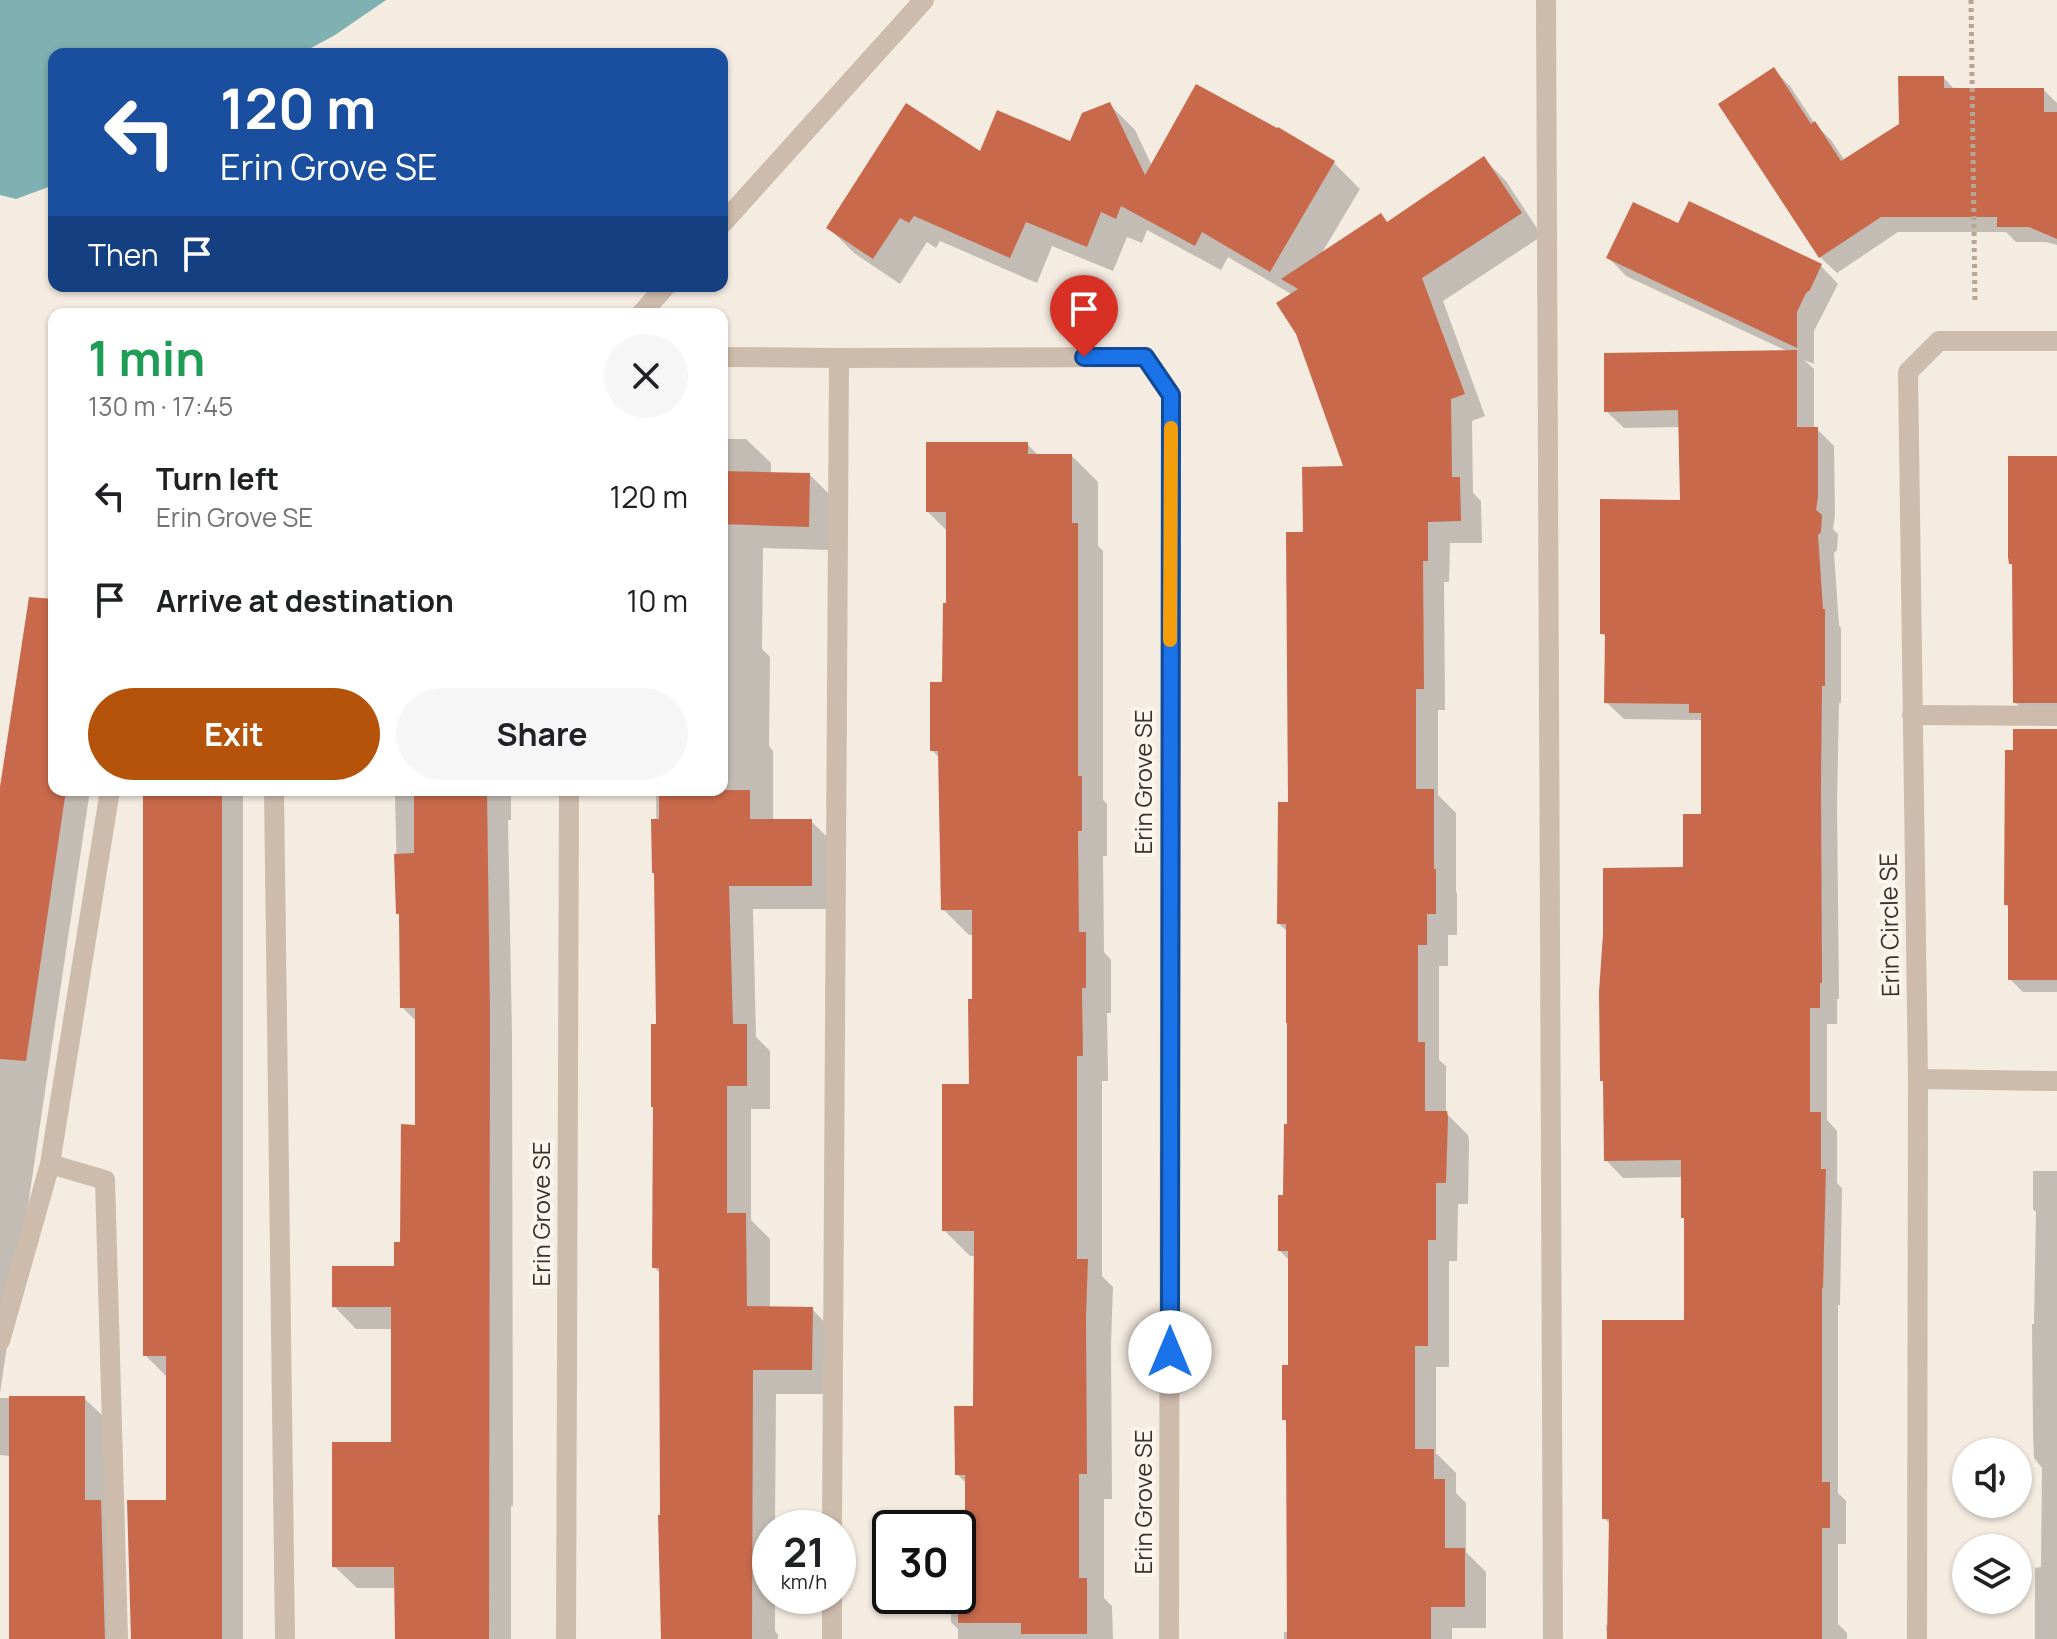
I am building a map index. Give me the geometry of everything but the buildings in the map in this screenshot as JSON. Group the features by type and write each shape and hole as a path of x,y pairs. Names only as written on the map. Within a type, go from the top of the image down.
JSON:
{"street":[{"path":"728,217 924,0"},
{"path":"1546,0 1553,1639"},
{"path":"646,308 661,292"},
{"name":"Erin Circle SE","path":"1917,1639 1918,1079 1908,372 1939,341 2057,341"},
{"name":"Erin Grove SE","path":"728,357 1145,357 1171,395 1169,1639"},
{"path":"832,1510 839,358"},
{"path":"1912,715 2057,716"},
{"path":"0,1341 50,1164 109,796"},
{"path":"274,796 285,1639"},
{"name":"Erin Grove SE","path":"566,1639 569,796"},
{"path":"1918,1079 2057,1081"},
{"path":"50,1164 105,1180 118,1639"},
{"path":"832,1614 832,1639"}],"path":[{"path":"1971,0 1976,341"}],"water":[{"path":"0,0 386,0 311,48 48,48 48,187 16,199 0,195"}],"slow traffic":[{"path":"1170,640 1171,428"}],"route":[{"path":"1084,357 1145,357 1171,395 1170,1352"}]}
